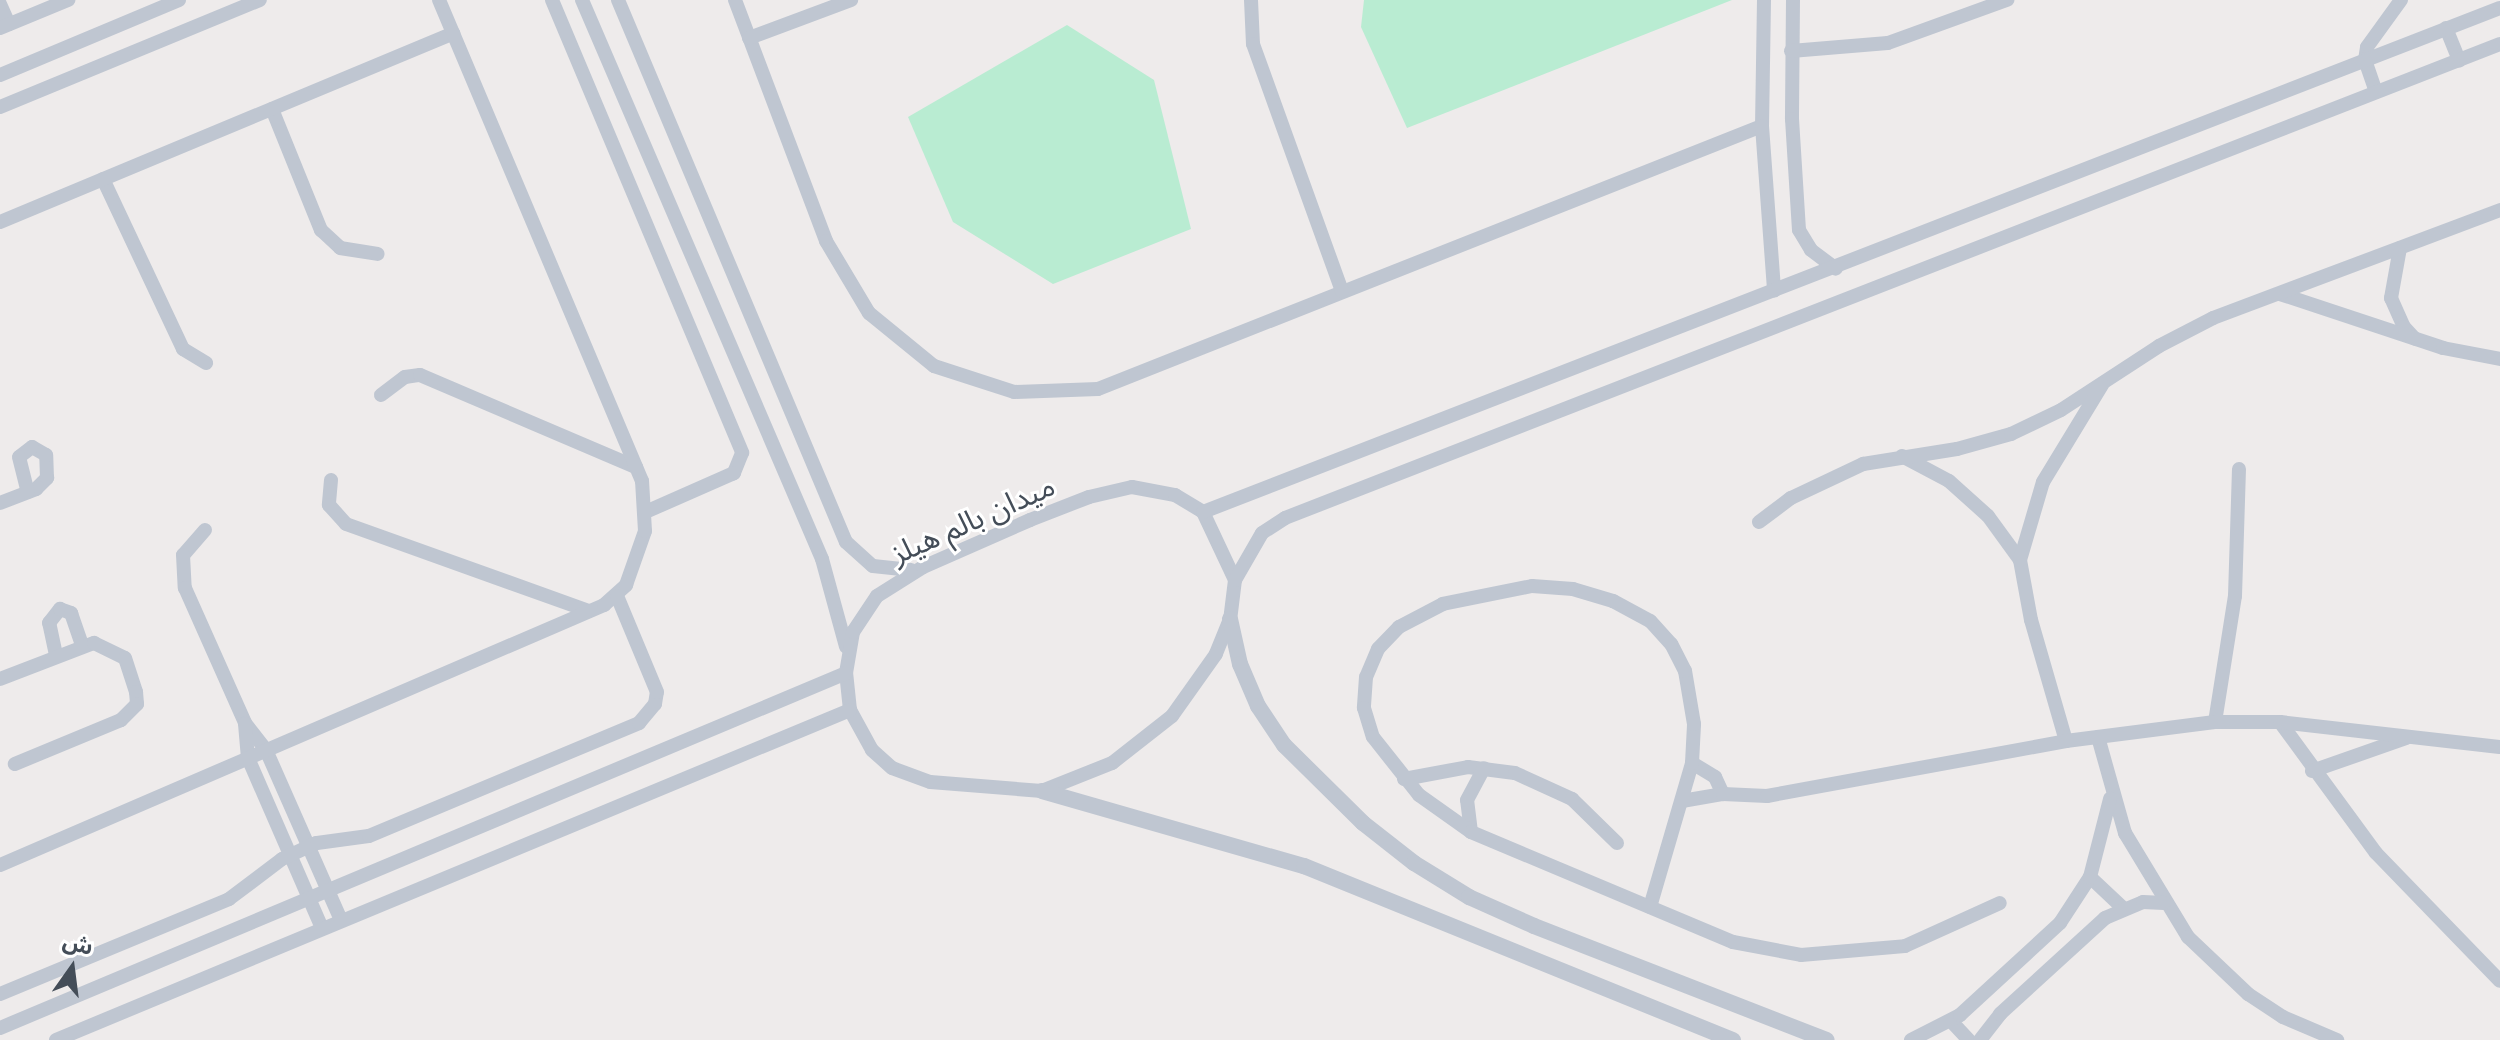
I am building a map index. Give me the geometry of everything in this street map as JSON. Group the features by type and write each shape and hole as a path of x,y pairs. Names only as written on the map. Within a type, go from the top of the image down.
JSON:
{"street":[{"path":"11,0 0,4 4,26 38,6 68,0"},
{"path":"0,107 260,0"},
{"path":"0,865 589,611 617,596 632,572 648,511 636,467 439,0"},
{"path":"552,0 742,453 734,473 648,511"},
{"path":"582,0 822,559 848,653"},
{"path":"618,0 846,542 873,566 889,570 923,567"},
{"path":"735,0 845,279 899,342 973,383 1042,394 1098,389 1762,126"},
{"path":"749,38 851,0"},
{"path":"1251,0 1253,44 1342,291"},
{"path":"1764,0 1762,126 1774,291"},
{"path":"1793,0 1794,178 1804,241 1836,269"},
{"path":"1791,51 1888,43 1981,6 2007,0"},
{"path":"2376,92 2365,60 2372,35 2401,0"},
{"path":"0,75 175,1"},
{"path":"1235,580 1203,512 1836,269 2500,8"},
{"path":"2446,28 2459,60"},
{"path":"0,222 453,33"},
{"path":"1235,580 1254,544 1285,518 2500,44"},
{"path":"272,109 321,230 340,248 378,254"},
{"path":"1765,183 1794,178"},
{"path":"103,179 183,349 206,363"},
{"path":"1759,522 1826,479 1902,456 1957,449 2011,434 2061,410 2107,378 2213,318 2500,210"},
{"path":"2400,248 2391,298 2404,327 2415,339"},
{"path":"2280,294 2415,339 2500,359"},
{"path":"381,395 391,384 420,375 636,467"},
{"path":"2020,560 2043,482 2107,378"},
{"path":"1902,456 1949,481 1988,516 2020,560 2031,620 2066,741"},
{"path":"2215,722 2235,596 2239,469"},
{"path":"331,480 329,505 346,524 589,611"},
{"name":"ميدان بالم هيلز","path":"1203,512 1175,495 1132,487 1089,497 923,567 877,596 863,613 848,653 846,673 850,710 872,750 892,768 957,787 1042,791 1112,763 1163,725 1196,686 1230,619 1235,580"},
{"path":"0,503 28,492"},
{"path":"205,530 192,540 181,572 245,723 266,750 340,918"},
{"path":"1650,907 1692,763 1694,724 1687,684 1671,644 1650,621 1613,601 1573,589 1532,586 1443,604 1399,627 1378,649 1366,677 1364,708 1373,737 1404,779 1471,832 1733,942 1836,956 1905,946 2000,903"},
{"path":"0,994 229,899 291,856 309,848 369,836 649,715 655,704 654,679 617,596"},
{"path":"56,655 49,623 60,609 71,613 82,645"},
{"path":"1230,619 1240,664 1258,706 1284,745 1363,823 1414,863 1469,897 1534,926 1827,1040"},
{"path":"0,679 82,645 105,645 125,658 136,692 131,714 15,764"},
{"path":"0,1028 846,673"},
{"path":"56,1040 340,918 850,710"},
{"path":"1682,801 1723,794 1767,796 2066,741 2215,722 2280,722 2500,747"},
{"path":"2280,722 2312,771 2376,853 2500,981"},
{"path":"245,723 248,758 321,926"},
{"path":"2098,737 2111,795 2131,845 2164,903 2188,937 2248,994 2319,1037 2337,1040"},
{"path":"2312,771 2411,737"},
{"path":"1692,763 1715,777 1723,794"},
{"path":"1404,779 1436,770 1484,768 1515,773 1559,792 1597,819 1617,843"},
{"path":"1471,832 1467,800 1484,768"},
{"path":"1042,791 1304,866 1733,1040"},
{"path":"1911,1040 1951,1021 2002,979 2060,923 2090,877 2111,795"},
{"path":"281,833 300,825"},
{"path":"2090,877 2123,908"},
{"path":"1980,1040 2018,996 2105,918 2123,908 2164,903"},
{"path":"2002,979 2018,996"},
{"path":"1983,995 2000,1014"},
{"path":"1951,1021 1969,1040"}],"green space":[{"path":"1364,0 1732,0 1407,128 1361,27"},
{"path":"1067,25 1154,80 1191,229 1053,284 953,222 908,117"}]}
